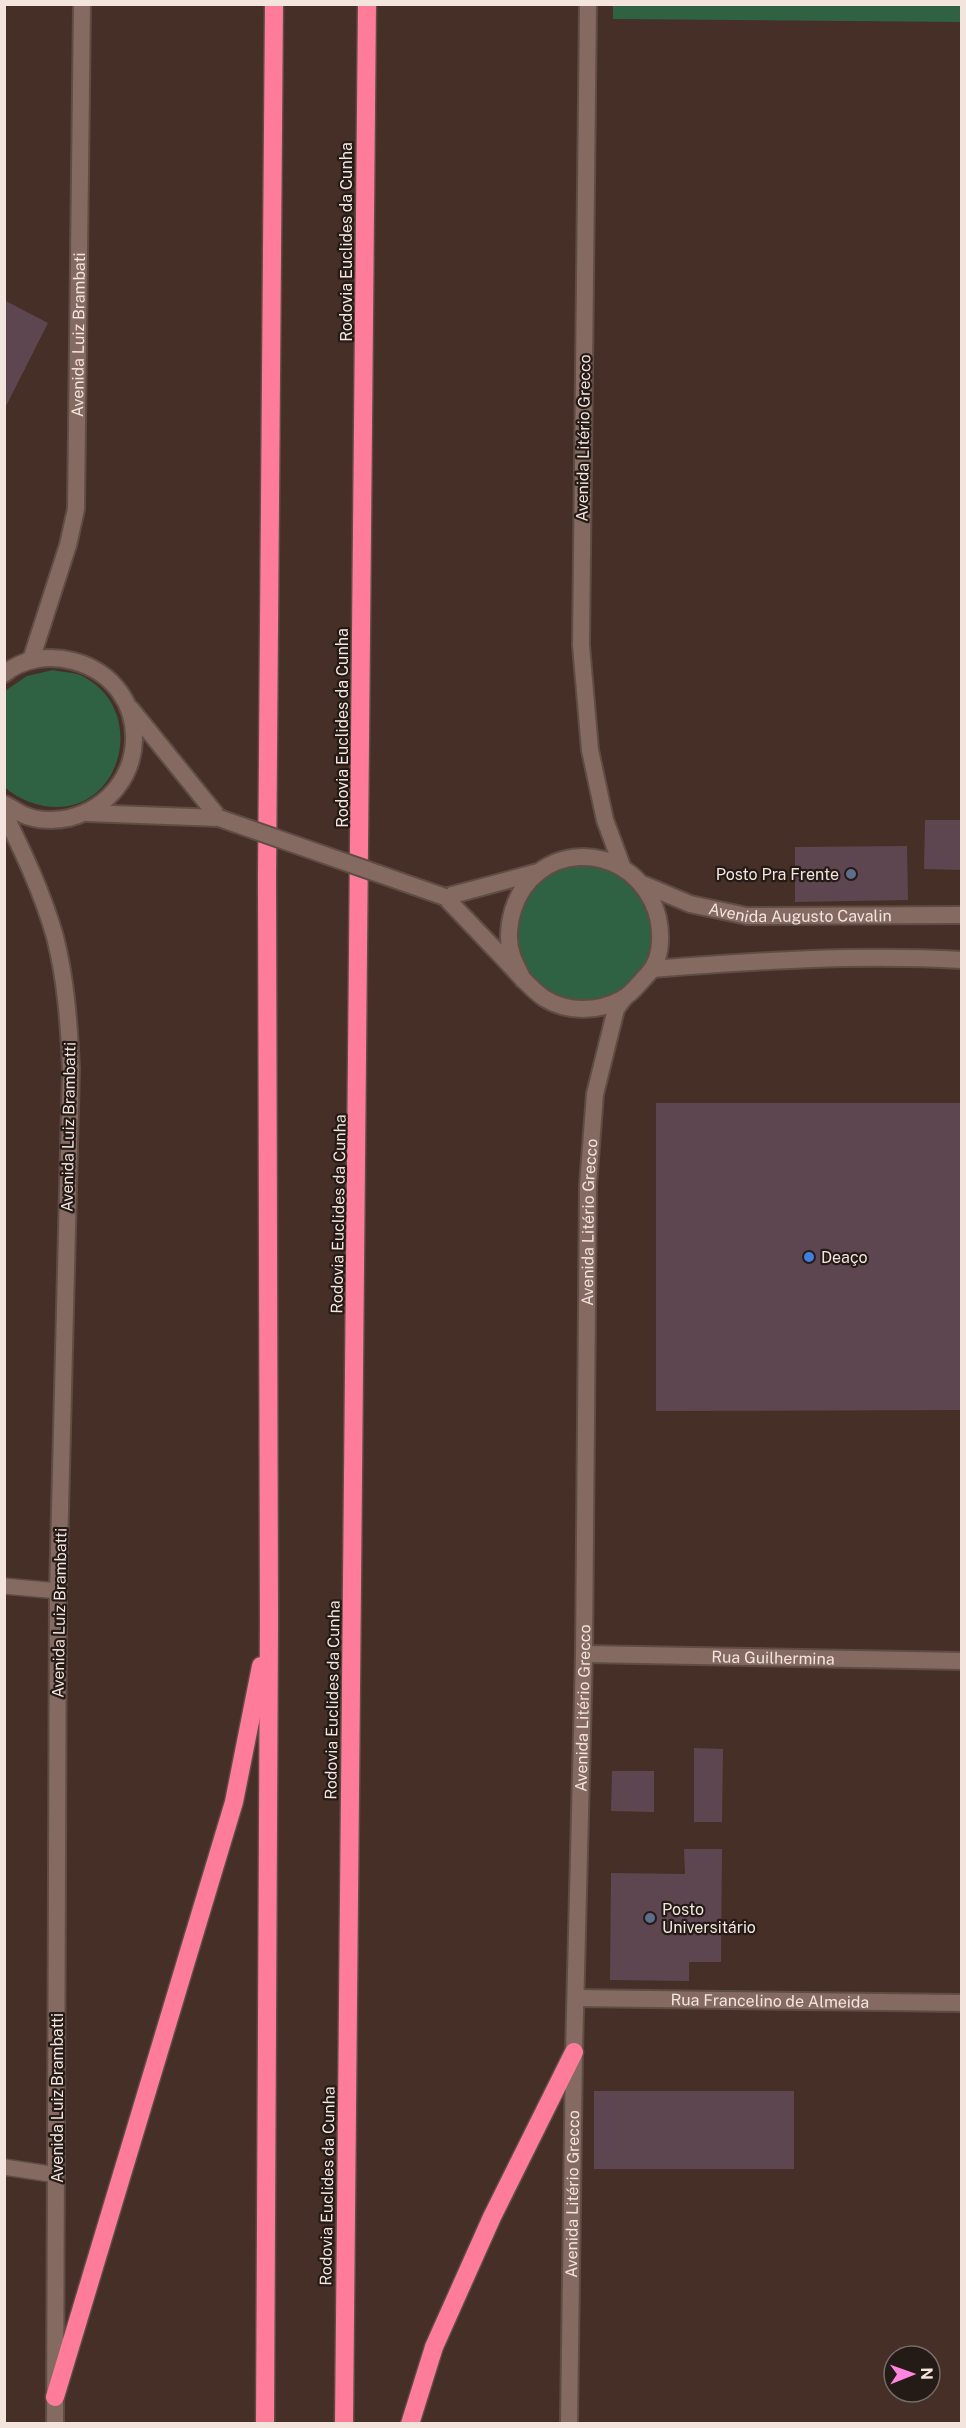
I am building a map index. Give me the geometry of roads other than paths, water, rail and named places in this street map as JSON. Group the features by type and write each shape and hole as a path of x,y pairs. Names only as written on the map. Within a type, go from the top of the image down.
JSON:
{"highway":[{"path":"264,2424 269,1623 267,876 274,4"},
{"name":"Rodovia Euclides da Cunha","path":"344,2424 367,4"},
{"path":"55,2397 234,1802 269,1623"},
{"path":"410,2424 439,2336 492,2217 574,2052"}],"main road":[{"name":"Avenida Luiz Brambati","path":"31,660 68,545 76,509 82,4"},
{"name":"Avenida Litério Grecco","path":"588,4 581,645 590,750 604,820 622,866"},
{"path":"7,669 31,660 60,657 87,664 111,681 219,818"},
{"path":"87,813 113,794 129,767 135,736 128,705"},
{"path":"4,804 25,816 57,821 87,813 219,818 445,897 544,998 571,1008 598,1009 624,998 652,969 660,941 658,912 645,885 622,866 601,858 579,856 557,861 538,872 445,897"},
{"name":"Avenida Luiz Brambatti","path":"4,813 25,856 54,936 67,1002 71,1069 58,1590 55,2424"},
{"path":"524,980 511,954 509,924 518,896 538,872"},
{"name":"Avenida Augusto Cavalin","path":"645,885 690,904 747,916 962,915"},
{"path":"652,969 760,961 904,957 962,960"},
{"name":"Avenida Litério Grecco","path":"569,2424 574,2052 584,1654 588,1185 595,1094 616,1009 624,998"},
{"name":"Rua Guilhermina","path":"584,1654 962,1661"},
{"name":"Rua Francelino de Almeida","path":"576,1998 962,2003"}],"lane":[{"path":"4,1586 58,1590"},
{"path":"4,2167 57,2175"}],"place":[{"name":"Posto Pra Frente","path":"851,874"},
{"name":"Deaço","path":"809,1257"},
{"name":"Posto Universitário","path":"650,1918"}]}
